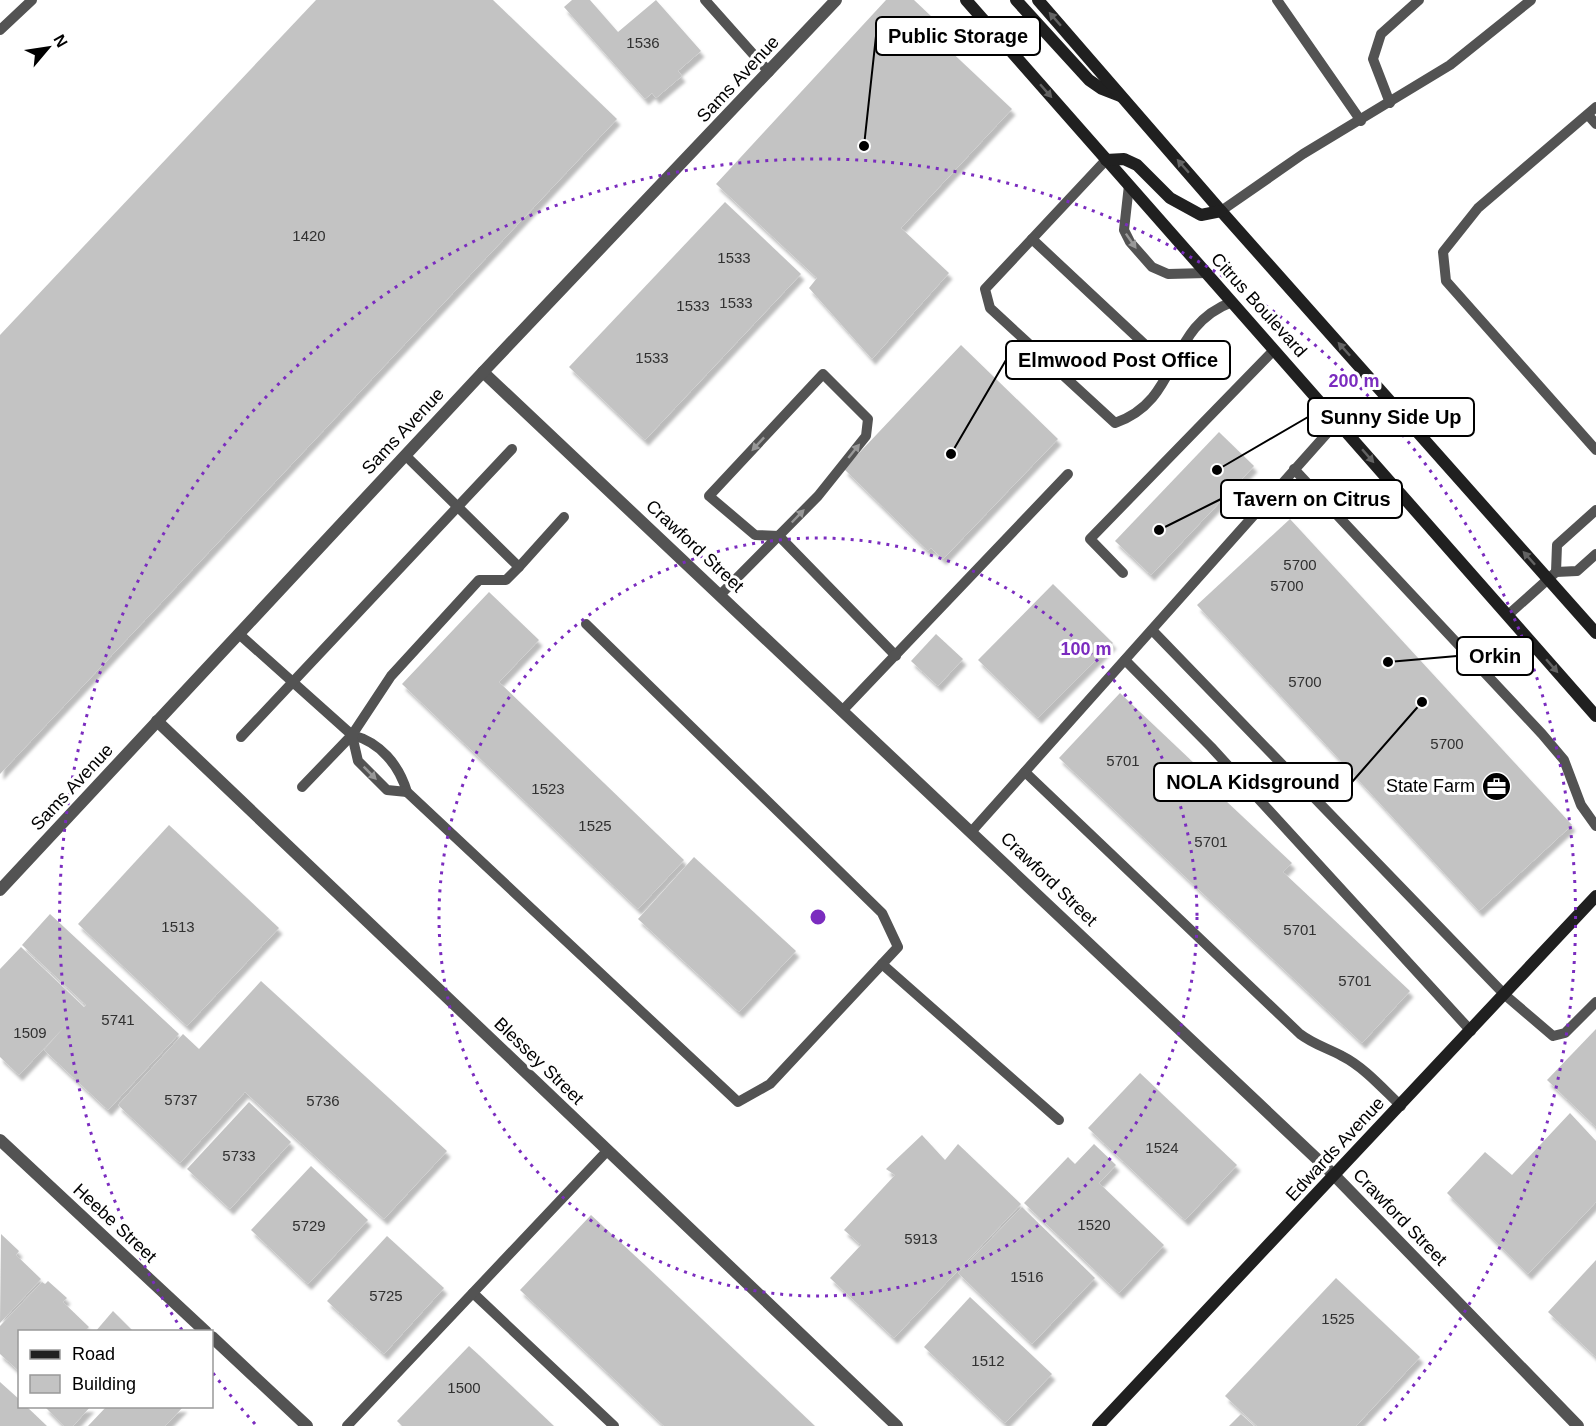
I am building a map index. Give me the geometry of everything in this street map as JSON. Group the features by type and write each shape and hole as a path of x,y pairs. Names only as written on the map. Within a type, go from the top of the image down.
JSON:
{"street":[{"name":"Sams Avenue","path":"0,890 405,455 836,0"},
{"name":"Citrus Boulevard","path":"966,0 1596,716"},
{"path":"1016,0 1089,80 1102,89 1121,96"},
{"name":"Citrus Boulevard","path":"1038,0 1221,211 1552,575 1596,633"},
{"path":"1106,160 1124,159 1137,165 1170,198 1201,214 1221,211"},
{"name":"Crawford Street","path":"483,372 1335,1176 1578,1426"},
{"name":"Blessey Street","path":"157,721 897,1426"},
{"name":"Edwards Avenue","path":"1098,1426 1596,896"},
{"name":"Heebe Street","path":"0,1140 204,1330"},
{"path":"213,1338 307,1426"}],"lane":[{"path":"0,30 32,0"},
{"path":"705,0 769,72"},
{"path":"1277,0 1361,121"},
{"path":"1390,103 1373,59 1381,34 1419,0"},
{"path":"1221,211 1303,154 1361,121 1450,65 1531,0"},
{"path":"1596,124 1592,111 1478,208 1443,252 1446,281 1596,450"},
{"path":"1106,160 985,289 990,308 1115,423 1140,412 1165,383 1188,334 1198,321 1216,308 1232,302"},
{"path":"1129,185 1124,230 1130,242 1152,267 1168,274 1207,273"},
{"path":"1032,239 1171,369"},
{"path":"1124,573 1090,539 1274,350"},
{"path":"720,595 779,536 818,496 866,436 868,419 823,374 709,496 755,535 779,536 896,656"},
{"path":"972,831 1338,421"},
{"path":"241,737 512,449"},
{"path":"405,455 519,567"},
{"path":"1294,470 1542,734 1564,760 1581,805 1596,826"},
{"path":"843,710 1068,474"},
{"path":"1552,575 1557,545 1596,510"},
{"path":"302,787 352,735 391,676 478,580 506,580 564,517"},
{"path":"1508,615 1552,575 1577,571 1596,554"},
{"path":"239,634 352,735 366,739 389,758 401,772 407,792 738,1102 770,1084 898,947 882,913 586,624"},
{"path":"1152,630 1505,995 1553,1036 1565,1033 1596,1002"},
{"path":"1125,660 1211,747 1471,1031"},
{"path":"352,735 358,761 387,790 407,792"},
{"path":"1025,772 1300,1034 1317,1046 1342,1056 1360,1068 1401,1106"},
{"path":"882,964 1059,1120"},
{"path":"346,1426 608,1150"},
{"path":"472,1293 615,1426"}],"building":[{"path":"316,0 493,0 617,119 0,774 0,335"},
{"path":"572,0 590,0 618,32 656,0 701,51 678,71 682,76 656,98 652,93 645,99 564,7"},
{"path":"886,0 914,0 952,36 944,45 1012,109 901,228 949,273 872,359 809,288 817,278 716,184"},
{"path":"725,202 801,274 645,440 569,367"},
{"path":"961,345 1058,439 943,559 931,548 928,551 844,469"},
{"path":"1219,432 1254,466 1151,575 1115,541"},
{"path":"1290,519 1572,825 1479,911 1197,605"},
{"path":"1053,584 1113,643 1038,718 978,660"},
{"path":"489,592 539,640 499,682 684,860 638,909 402,684"},
{"path":"936,634 963,659 938,686 911,661"},
{"path":"1120,693 1196,765 1192,769 1292,863 1283,872 1410,991 1362,1043 1059,758"},
{"path":"169,825 279,928 187,1026 78,924"},
{"path":"694,857 796,951 739,1012 638,919"},
{"path":"50,914 179,1034 108,1110 44,1050 66,1025 19,1075 0,1057 0,969 21,947 84,1007 86,1005 22,945"},
{"path":"261,981 447,1151 384,1219 245,1092 180,1163 118,1105 183,1034 199,1049"},
{"path":"1596,1029 1596,1127 1547,1080"},
{"path":"1140,1073 1237,1165 1185,1220 1088,1128"},
{"path":"249,1102 291,1142 230,1209 187,1169"},
{"path":"1570,1113 1596,1141 1596,1202 1528,1274 1447,1193 1485,1152 1512,1175"},
{"path":"922,1135 945,1160 958,1144 1021,1204 894,1338 830,1278 861,1245 844,1230 895,1175 886,1169"},
{"path":"1094,1144 1116,1165 1099,1183 1164,1245 1119,1293 1024,1203 1068,1157 1075,1164"},
{"path":"311,1166 368,1220 308,1284 251,1230"},
{"path":"1022,1207 1095,1278 1032,1344 958,1273"},
{"path":"591,1215 815,1426 664,1426 520,1290"},
{"path":"1,1234 19,1251 16,1255 41,1279 0,1323"},
{"path":"387,1236 444,1288 384,1354 327,1301"},
{"path":"1596,1260 1596,1357 1548,1312"},
{"path":"1336,1278 1420,1357 1356,1426 1257,1426 1225,1396"},
{"path":"48,1281 67,1298 63,1302 89,1327 86,1330 18,1330 18,1370 0,1354 0,1326 42,1282 45,1284"},
{"path":"970,1297 1052,1374 1005,1423 924,1347"},
{"path":"113,1311 132,1330 97,1330"},
{"path":"469,1346 554,1426 402,1426 397,1421"},
{"path":"0,1382 18,1398 18,1408 28,1408 47,1426 0,1426"},
{"path":"46,1408 89,1408 73,1426 64,1426"},
{"path":"105,1408 182,1408 165,1426 88,1426"},
{"path":"1241,1414 1254,1426 1229,1426"}],"place":[{"name":"Public Storage","path":"864,146"},
{"name":"Elmwood Post Office","path":"951,454"},
{"name":"Sunny Side Up","path":"1217,470"},
{"name":"Tavern on Citrus","path":"1159,530"},
{"name":"Orkin","path":"1388,662"},
{"name":"NOLA Kidsground","path":"1422,702"},
{"name":"State Farm","path":"1496,786"}]}
